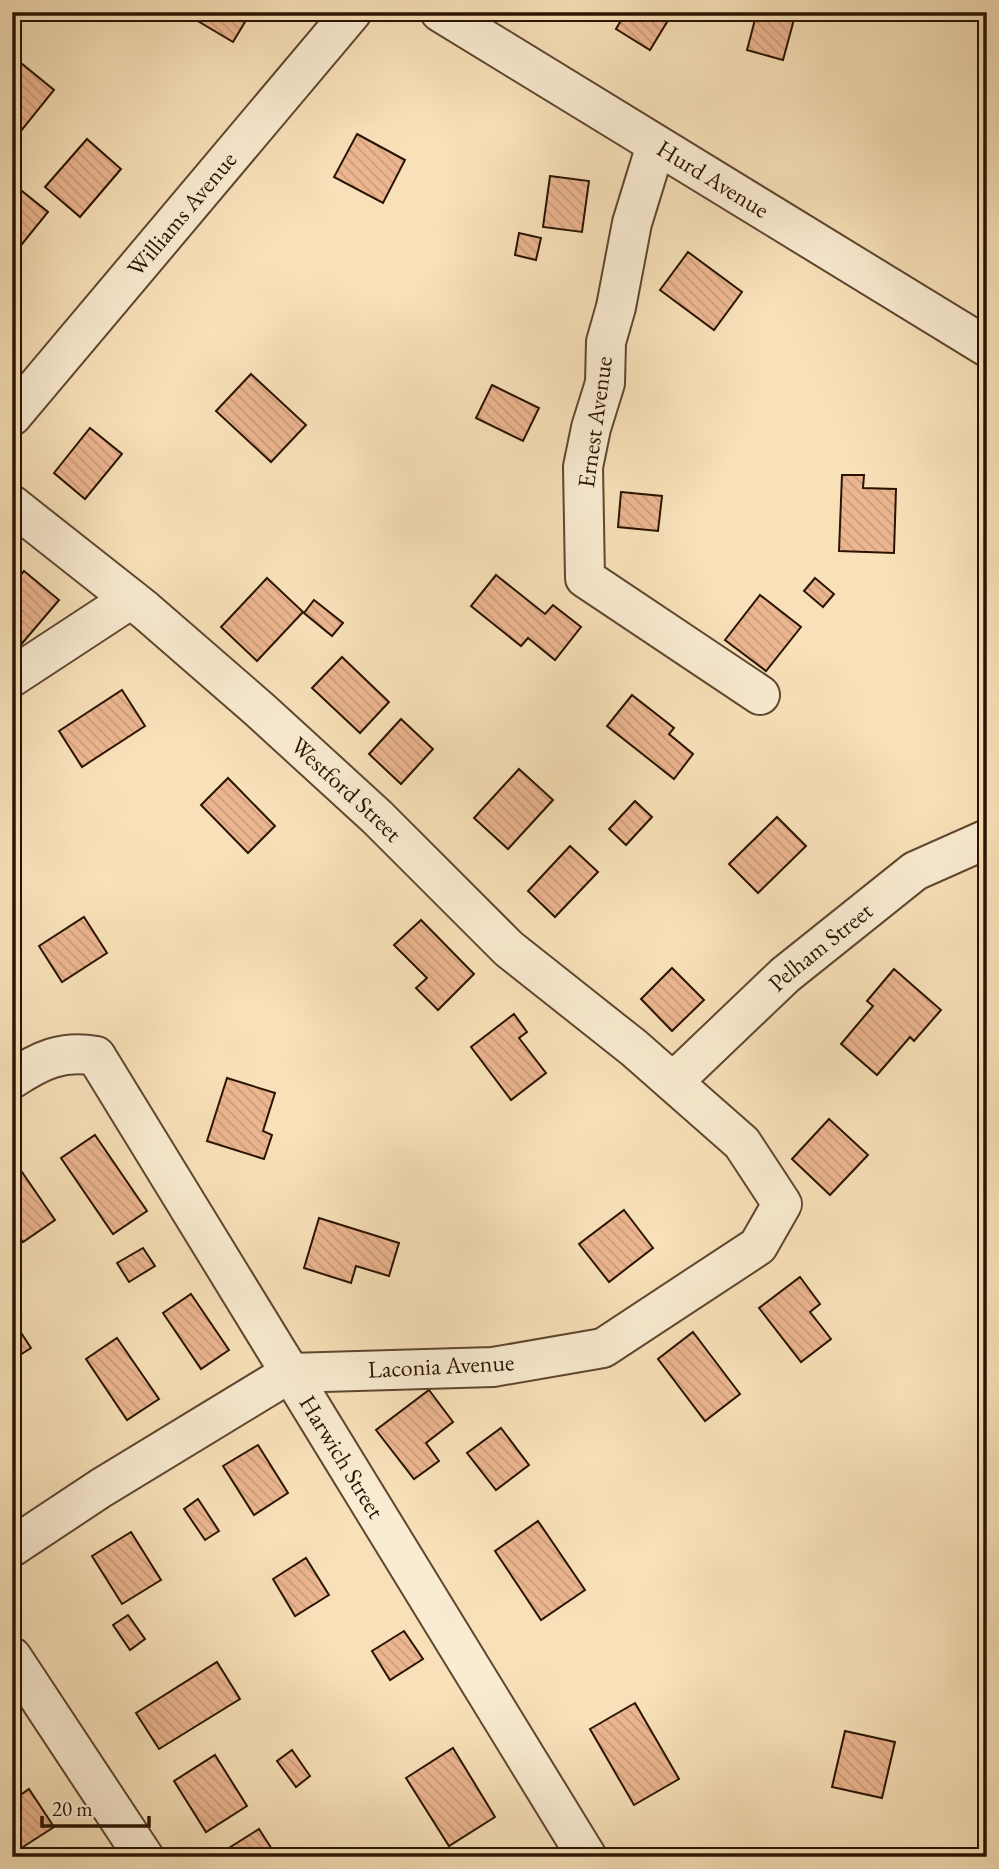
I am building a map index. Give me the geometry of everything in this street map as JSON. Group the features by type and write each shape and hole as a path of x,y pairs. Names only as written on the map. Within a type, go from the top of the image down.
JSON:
{"street":[{"name":"Williams Avenue","path":"12,416 352,12"},
{"name":"Hurd Avenue","path":"440,12 987,347"},
{"name":"Ernest Avenue","path":"656,145 632,223 616,307 606,342 605,383 591,428 583,467 585,578 760,695"},
{"name":"Westford Street","path":"12,505 131,599 260,710 377,817 509,949 673,1082"},
{"path":"12,677 131,599"},
{"name":"Pelham Street","path":"673,1082 785,975 915,871 987,839"},
{"name":"Harwich Street","path":"12,1079 54,1057 75,1052 96,1056 587,1857"},
{"name":"Laconia Avenue","path":"12,1547 102,1488 290,1373 493,1367 603,1348 758,1246 782,1204 742,1143 673,1082"},
{"path":"12,1657 144,1857"}],"building":[{"path":"201,12 251,12 233,42 196,20"},
{"path":"626,12 651,12 667,22 650,50 616,29"},
{"path":"757,12 796,12 783,60 747,50"},
{"path":"21,63 54,90 21,131 12,125 12,74"},
{"path":"357,134 405,160 383,203 334,177"},
{"path":"87,139 121,169 80,217 45,187"},
{"path":"550,176 589,181 582,232 543,227"},
{"path":"12,183 48,212 14,254 12,253"},
{"path":"519,233 541,238 536,260 515,255"},
{"path":"688,252 742,292 714,330 660,290"},
{"path":"251,374 306,425 271,462 216,411"},
{"path":"492,385 539,408 523,441 476,418"},
{"path":"90,428 122,454 85,499 54,473"},
{"path":"842,475 864,475 863,488 896,489 894,553 839,551"},
{"path":"621,492 662,496 658,531 618,527"},
{"path":"24,571 59,600 13,654 12,585"},
{"path":"496,575 545,614 553,605 581,627 555,660 528,638 521,646 471,606"},
{"path":"267,578 303,612 257,661 221,627"},
{"path":"815,578 834,594 823,607 804,591"},
{"path":"760,595 801,627 766,671 725,640"},
{"path":"314,600 343,623 332,636 304,613"},
{"path":"342,657 389,702 360,733 312,688"},
{"path":"122,690 145,726 82,767 59,731"},
{"path":"632,695 674,728 669,734 693,754 674,779 607,726"},
{"path":"401,719 433,749 401,784 369,754"},
{"path":"519,769 553,800 508,849 474,818"},
{"path":"228,778 275,826 248,853 201,805"},
{"path":"635,801 652,817 626,845 609,829"},
{"path":"777,817 806,846 758,893 729,864"},
{"path":"570,846 598,872 555,917 528,891"},
{"path":"987,894 987,923 978,897"},
{"path":"84,917 107,953 62,982 39,946"},
{"path":"421,920 474,974 438,1010 416,988 427,978 394,945"},
{"path":"672,968 704,1000 672,1031 641,999"},
{"path":"894,969 941,1010 914,1041 910,1037 877,1075 841,1044 873,1006 867,1001"},
{"path":"514,1014 527,1032 519,1038 546,1073 511,1100 471,1047"},
{"path":"227,1078 275,1093 263,1131 272,1135 264,1159 207,1141"},
{"path":"829,1119 868,1155 830,1195 792,1159"},
{"path":"95,1135 147,1211 113,1234 61,1158"},
{"path":"13,1159 55,1220 23,1242 12,1226"},
{"path":"624,1210 653,1248 609,1282 579,1244"},
{"path":"319,1218 399,1243 389,1276 356,1266 351,1283 304,1268"},
{"path":"143,1248 155,1266 129,1282 117,1263"},
{"path":"800,1277 820,1304 810,1312 831,1339 801,1362 759,1308"},
{"path":"191,1294 229,1350 201,1369 163,1313"},
{"path":"14,1322 31,1348 12,1360 12,1323"},
{"path":"693,1332 740,1394 705,1421 658,1359"},
{"path":"117,1338 159,1399 127,1420 86,1359"},
{"path":"429,1390 453,1422 426,1443 439,1461 414,1479 376,1430"},
{"path":"501,1428 529,1465 496,1490 467,1453"},
{"path":"258,1445 288,1493 254,1515 223,1466"},
{"path":"198,1499 219,1531 205,1540 184,1509"},
{"path":"538,1521 585,1590 541,1620 495,1551"},
{"path":"131,1532 161,1580 122,1604 92,1556"},
{"path":"306,1558 329,1595 295,1616 273,1579"},
{"path":"128,1615 145,1639 130,1650 113,1625"},
{"path":"404,1631 423,1659 390,1680 372,1651"},
{"path":"217,1662 240,1699 159,1749 136,1713"},
{"path":"635,1703 679,1779 634,1805 590,1729"},
{"path":"845,1731 895,1742 882,1798 832,1787"},
{"path":"453,1748 495,1817 449,1846 406,1778"},
{"path":"292,1750 310,1776 296,1787 277,1761"},
{"path":"215,1755 247,1806 206,1832 174,1781"},
{"path":"29,1789 54,1827 12,1854 12,1801"},
{"path":"259,1829 277,1857 224,1857 221,1853"}]}
